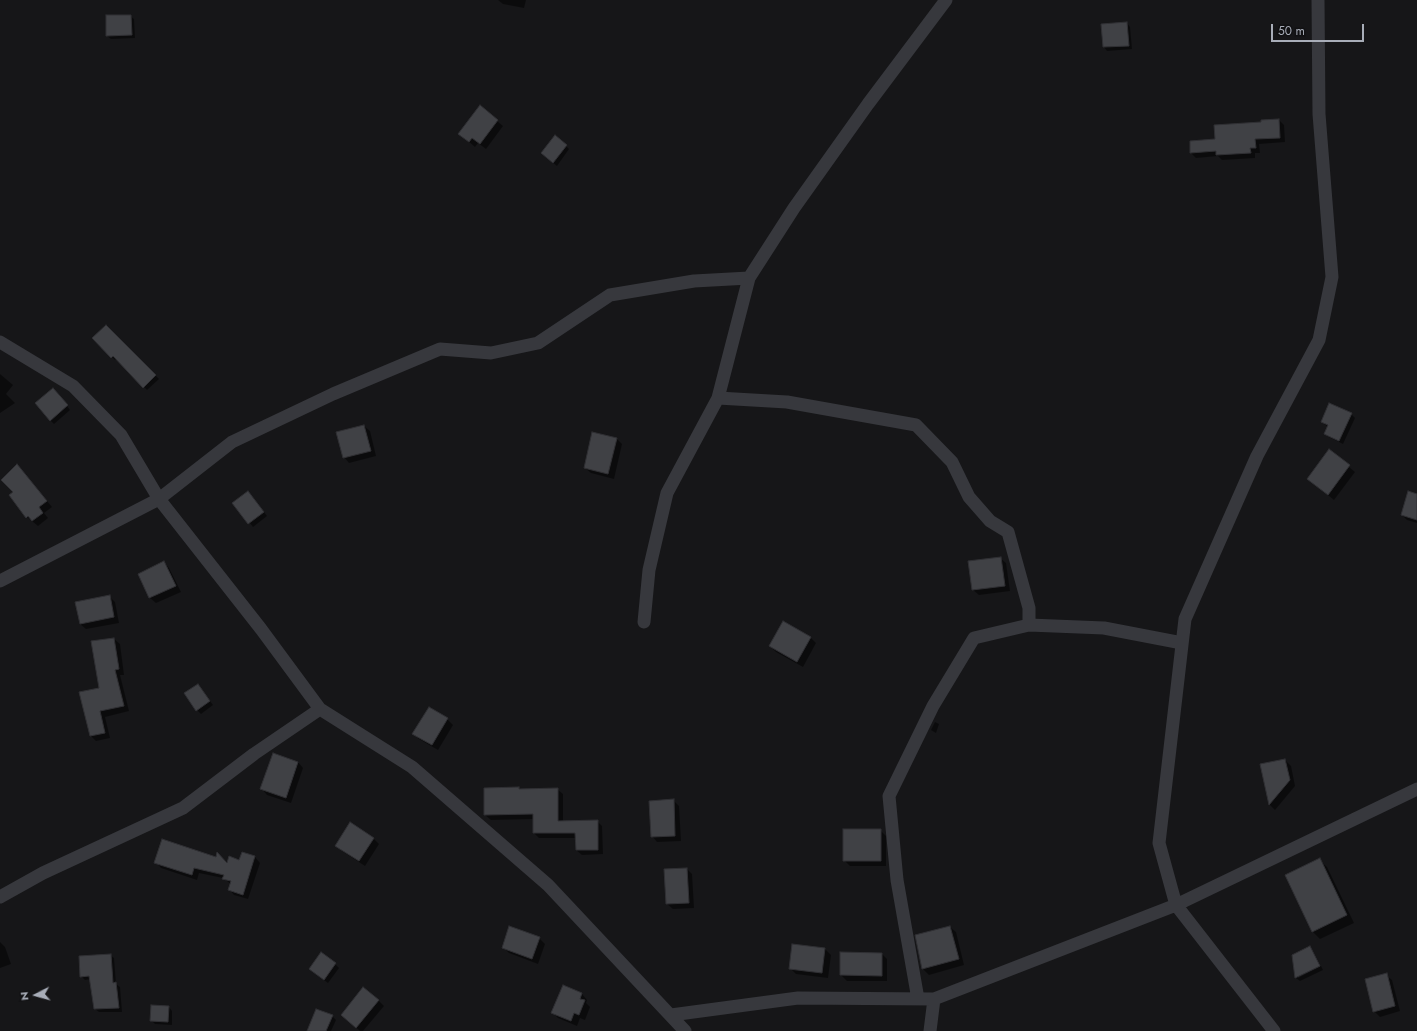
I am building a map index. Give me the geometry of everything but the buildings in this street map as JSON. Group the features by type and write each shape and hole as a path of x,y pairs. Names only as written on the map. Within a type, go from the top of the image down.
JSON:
{"street":[{"path":"644,622 649,570 667,494 718,398 749,278 794,208 868,104 946,0"},
{"path":"1274,1031 1176,905 1159,843 1185,619 1254,463 1318,340 1332,277 1319,114 1318,0"},
{"path":"0,581 159,499 232,442 333,394 440,349 491,353 538,343 610,295 694,282 749,278"},
{"path":"0,342 73,386 121,435 159,499 261,629 320,708 412,766 548,885 685,1031"},
{"path":"718,398 787,402 916,425 952,462 969,497 990,521 1008,532 1028,608 1029,625"},
{"path":"918,999 897,880 889,796 933,706 974,638 1029,625 1104,628 1182,643"},
{"path":"0,896 43,873 183,808 254,754 320,708"},
{"path":"671,1015 798,998 934,999 1176,905 1417,789"},
{"path":"930,1031 934,999"}]}
